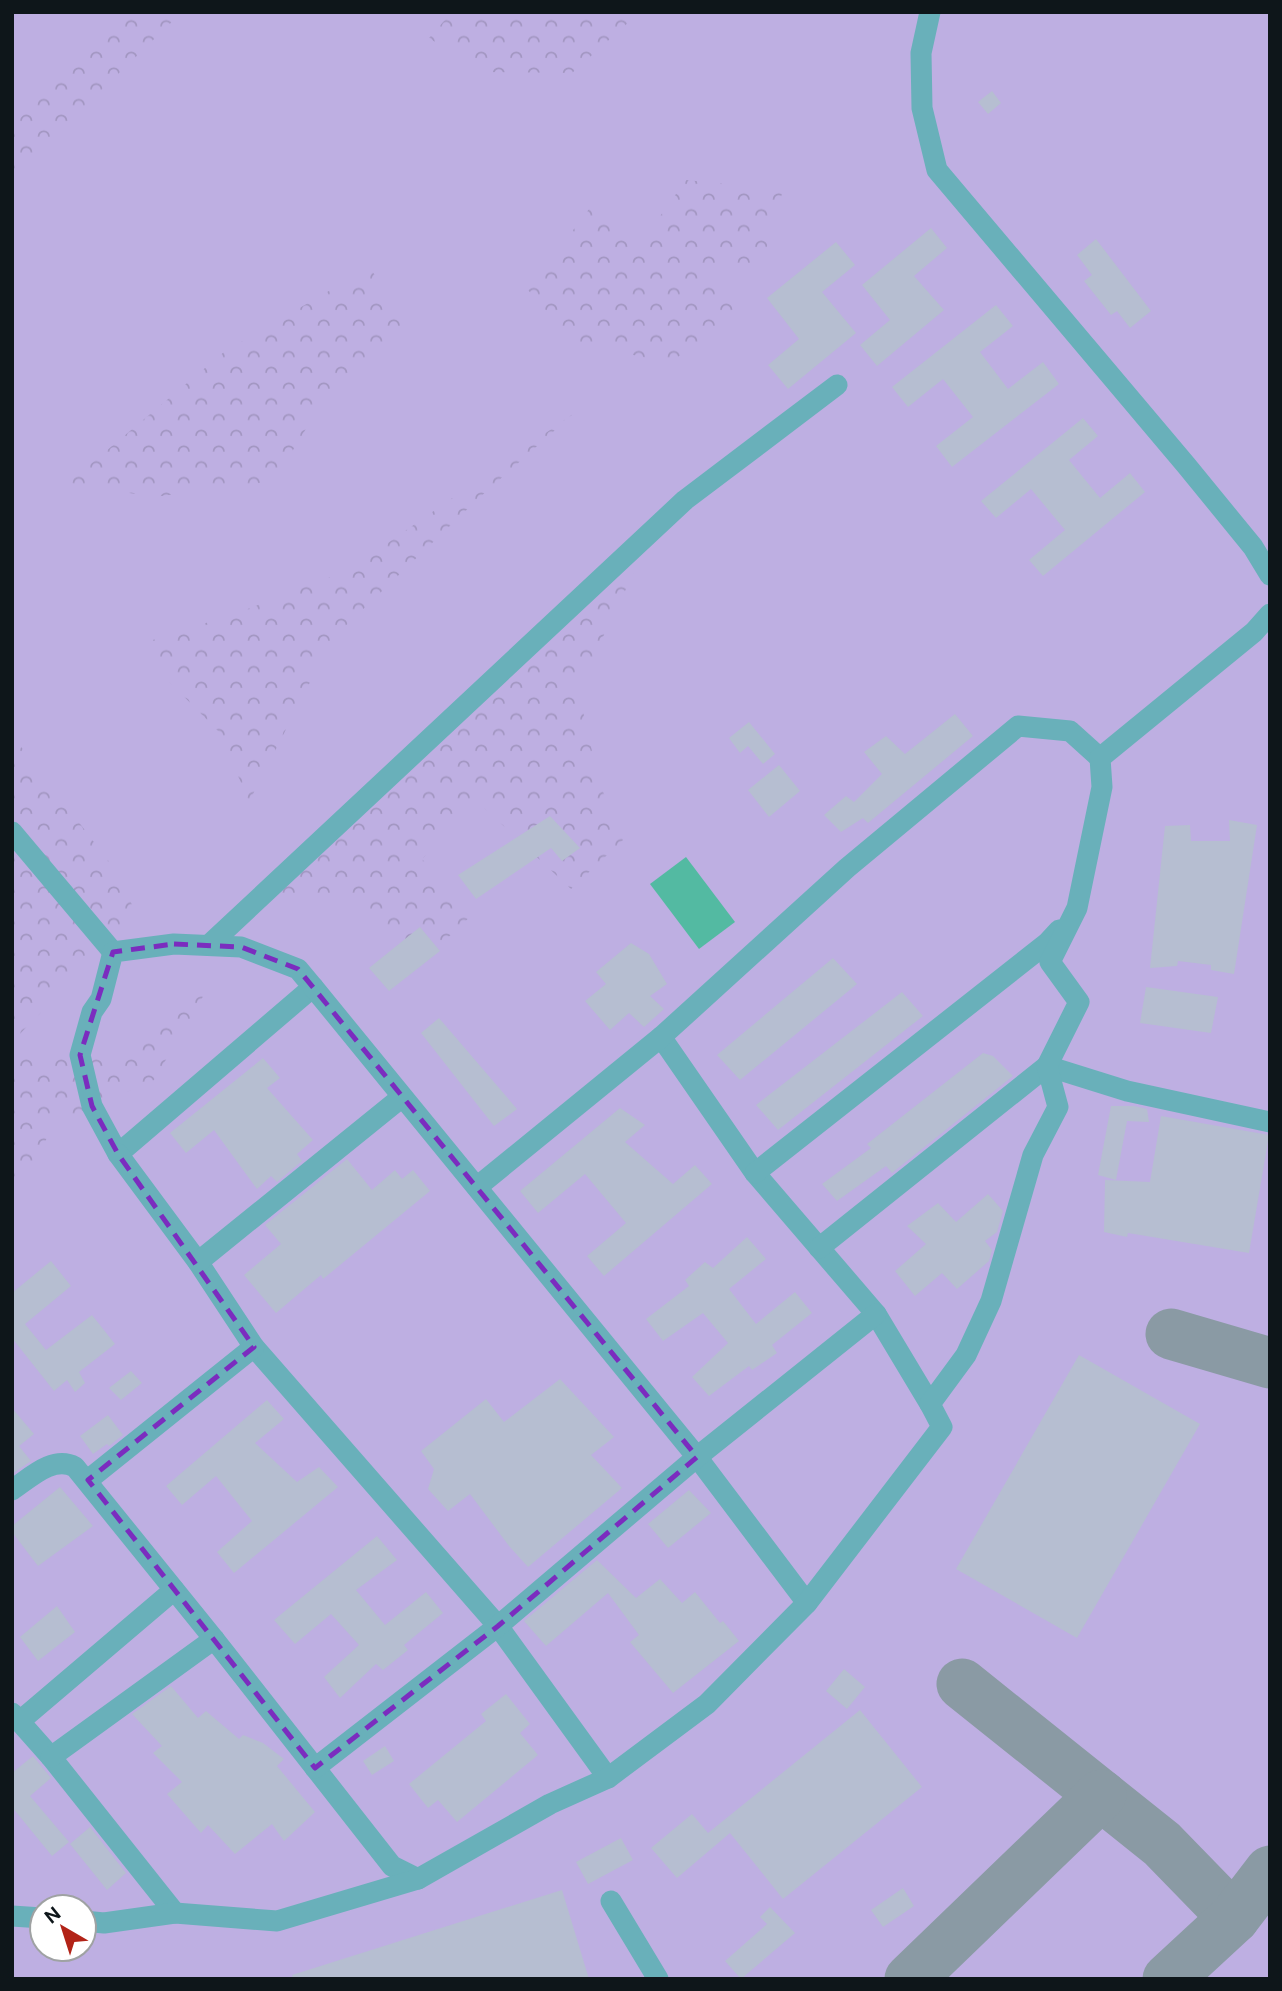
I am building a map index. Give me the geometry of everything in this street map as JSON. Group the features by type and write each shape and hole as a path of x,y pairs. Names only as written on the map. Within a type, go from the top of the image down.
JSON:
{"street":[{"path":"930,12 921,54 922,108 937,170 1186,465 1253,547 1270,575"},
{"path":"209,945 685,500 837,385"},
{"path":"1100,758 1254,632 1270,614"},
{"path":"477,1188 661,1037 847,869 1018,726 1069,731 1100,758 1102,787 1077,908 1050,962 1079,1002 1047,1066 819,1248"},
{"path":"12,832 113,952"},
{"path":"755,1172 1047,943 1077,908"},
{"path":"113,952 174,944 241,947 298,969 697,1457 807,1603"},
{"path":"113,952 101,999 92,1013 80,1055 92,1106 118,1154 198,1262 254,1347 498,1626 608,1779"},
{"path":"118,1154 313,987"},
{"path":"98,1923 175,1913 277,1921 418,1879 550,1804 608,1779 707,1704 807,1603 942,1427 876,1314 755,1172 661,1037"},
{"path":"1047,1066 1127,1091 1270,1122"},
{"path":"930,1404 966,1354 991,1301 1033,1154 1058,1107 1047,1066"},
{"path":"198,1262 402,1097"},
{"path":"315,1768 498,1626 697,1457 876,1314"},
{"path":"88,1480 254,1347"},
{"path":"12,1490 55,1464 67,1462 75,1467 392,1866 418,1879"},
{"path":"174,1590 16,1717 175,1913"},
{"path":"51,1757 214,1639"},
{"path":"611,1901 659,1979"}],"highlighted area":[{"path":"174,944 241,947 298,969 697,1457 498,1626 315,1768 88,1480 254,1347 118,1154 92,1106 80,1055 113,952"}],"green space":[{"path":"12,12 1270,12 1270,1979 12,1979"},
{"path":"130,12 182,12 12,177 12,126"},
{"path":"452,12 640,12 572,73 481,72 429,38"},
{"path":"686,180 783,190 760,271 708,270 749,312 668,363 573,341 528,290 592,205 643,240"},
{"path":"370,267 409,334 328,393 274,481 154,497 68,483 224,352"},
{"path":"573,414 479,498 332,639 249,802 220,733 134,646 237,613 349,570"},
{"path":"673,491 578,689 599,782 623,840 571,889 477,801 422,859 473,914 425,959 354,900 273,900 556,615"},
{"path":"12,735 110,863 137,914 12,1042"},
{"path":"208,988 154,1080 55,1123 12,1203 12,1054 111,1060"}],"shaded area":[{"path":"686,857 735,922 699,949 650,884"}],"building":[{"path":"992,91 1001,103 988,114 978,102"},
{"path":"931,228 947,248 914,276 944,310 877,366 860,345 890,320 862,285"},
{"path":"1096,239 1151,311 1130,328 1117,311 1111,315 1084,281 1092,275 1077,255"},
{"path":"836,242 855,265 822,292 856,333 788,389 768,365 799,339 767,298"},
{"path":"996,305 1013,326 980,352 1008,389 1043,362 1059,384 952,467 936,446 973,417 943,379 908,407 892,387"},
{"path":"1083,418 1098,436 1069,460 1100,498 1130,473 1145,492 1043,576 1029,560 1065,530 1031,489 996,518 981,501"},
{"path":"955,714 973,736 868,823 863,818 841,832 824,815 846,796 854,802 882,774 864,752 886,736 905,754"},
{"path":"749,722 775,754 763,764 748,746 740,753 729,738"},
{"path":"779,765 800,791 769,817 748,790"},
{"path":"550,816 580,848 562,861 551,848 476,899 458,875"},
{"path":"1229,820 1257,825 1234,974 1211,970 1211,965 1178,961 1177,966 1150,968 1165,826 1190,825 1191,841 1230,841"},
{"path":"420,927 440,951 389,991 369,968"},
{"path":"631,943 649,954 667,984 650,996 664,1009 644,1027 629,1013 610,1030 585,1001 606,984 596,972"},
{"path":"833,958 857,984 740,1080 717,1055"},
{"path":"1146,987 1218,997 1211,1033 1140,1023"},
{"path":"902,992 923,1016 778,1130 756,1105"},
{"path":"439,1018 517,1109 494,1126 421,1033"},
{"path":"983,1053 993,1056 1013,1076 892,1173 886,1166 837,1201 822,1184 871,1148 867,1144"},
{"path":"263,1058 280,1078 267,1088 313,1140 297,1154 302,1161 277,1182 271,1176 257,1189 214,1130 186,1153 170,1133"},
{"path":"1111,1106 1147,1109 1149,1122 1127,1121 1116,1180 1098,1175"},
{"path":"620,1108 645,1125 625,1142 673,1184 695,1165 712,1184 604,1276 587,1256 626,1223 585,1174 538,1213 520,1191"},
{"path":"1161,1116 1269,1135 1249,1253 1128,1233 1127,1237 1104,1232 1105,1180 1150,1182"},
{"path":"347,1159 372,1190 395,1170 402,1179 413,1170 430,1191 323,1279 321,1275 276,1313 244,1275 281,1244 265,1225"},
{"path":"988,1194 1003,1211 997,1232 985,1241 992,1250 989,1261 957,1289 942,1273 915,1296 895,1271 926,1244 907,1226 938,1203 956,1222"},
{"path":"747,1237 766,1259 729,1289 756,1324 795,1292 812,1313 772,1345 777,1353 752,1370 749,1366 709,1396 692,1377 728,1343 703,1313 663,1341 646,1319 689,1286 685,1280 705,1262 713,1268"},
{"path":"51,1261 71,1286 25,1324 46,1350 92,1315 115,1344 79,1372 85,1383 75,1392 67,1380 54,1391 12,1338 12,1293"},
{"path":"1079,1355 1200,1424 1077,1638 956,1569"},
{"path":"131,1371 142,1383 121,1400 109,1388"},
{"path":"560,1379 614,1437 591,1455 622,1488 528,1567 470,1494 448,1511 428,1489 434,1469 421,1451 486,1399 504,1422"},
{"path":"267,1400 284,1419 255,1443 297,1482 319,1467 338,1487 234,1573 217,1552 252,1521 216,1476 182,1505 166,1486"},
{"path":"12,1408 34,1434 19,1446 31,1461 12,1474"},
{"path":"108,1415 123,1435 93,1454 80,1436"},
{"path":"60,1487 93,1526 38,1566 12,1532 12,1526"},
{"path":"689,1490 711,1513 668,1548 648,1524"},
{"path":"377,1536 397,1560 356,1590 385,1625 426,1592 443,1613 404,1645 408,1650 383,1670 376,1664 340,1698 324,1677 359,1645 331,1614 295,1644 274,1620"},
{"path":"597,1560 636,1598 660,1579 682,1603 695,1592 720,1623 723,1621 739,1641 673,1693 630,1642 639,1635 608,1593 546,1646 524,1621"},
{"path":"57,1606 75,1632 38,1661 20,1637"},
{"path":"844,1669 865,1687 847,1709 826,1691"},
{"path":"171,1686 198,1718 206,1711 239,1739 243,1735 263,1743 284,1759 277,1766 315,1812 284,1841 272,1824 235,1854 208,1825 201,1833 167,1794 182,1782 153,1753 162,1746 132,1714"},
{"path":"506,1694 530,1724 520,1733 538,1755 457,1822 438,1800 428,1808 409,1784 486,1721 481,1714"},
{"path":"860,1710 922,1787 783,1899 730,1833 677,1878 651,1848 692,1814 708,1833"},
{"path":"385,1746 394,1761 372,1775 363,1761"},
{"path":"33,1756 51,1778 30,1796 69,1842 52,1856 12,1807 12,1773"},
{"path":"90,1827 126,1873 107,1890 70,1844"},
{"path":"621,1838 633,1860 588,1884 576,1862"},
{"path":"903,1888 914,1906 883,1927 871,1910"},
{"path":"562,1890 589,1979 293,1979 292,1975"},
{"path":"770,1907 795,1933 741,1979 725,1961 767,1924 760,1917"}],"taxiway":[{"path":"1171,1334 1270,1363"},
{"path":"962,1684 1162,1844 1234,1918"},
{"path":"910,1979 1101,1795"},
{"path":"1168,1979 1234,1918 1270,1871"}]}
